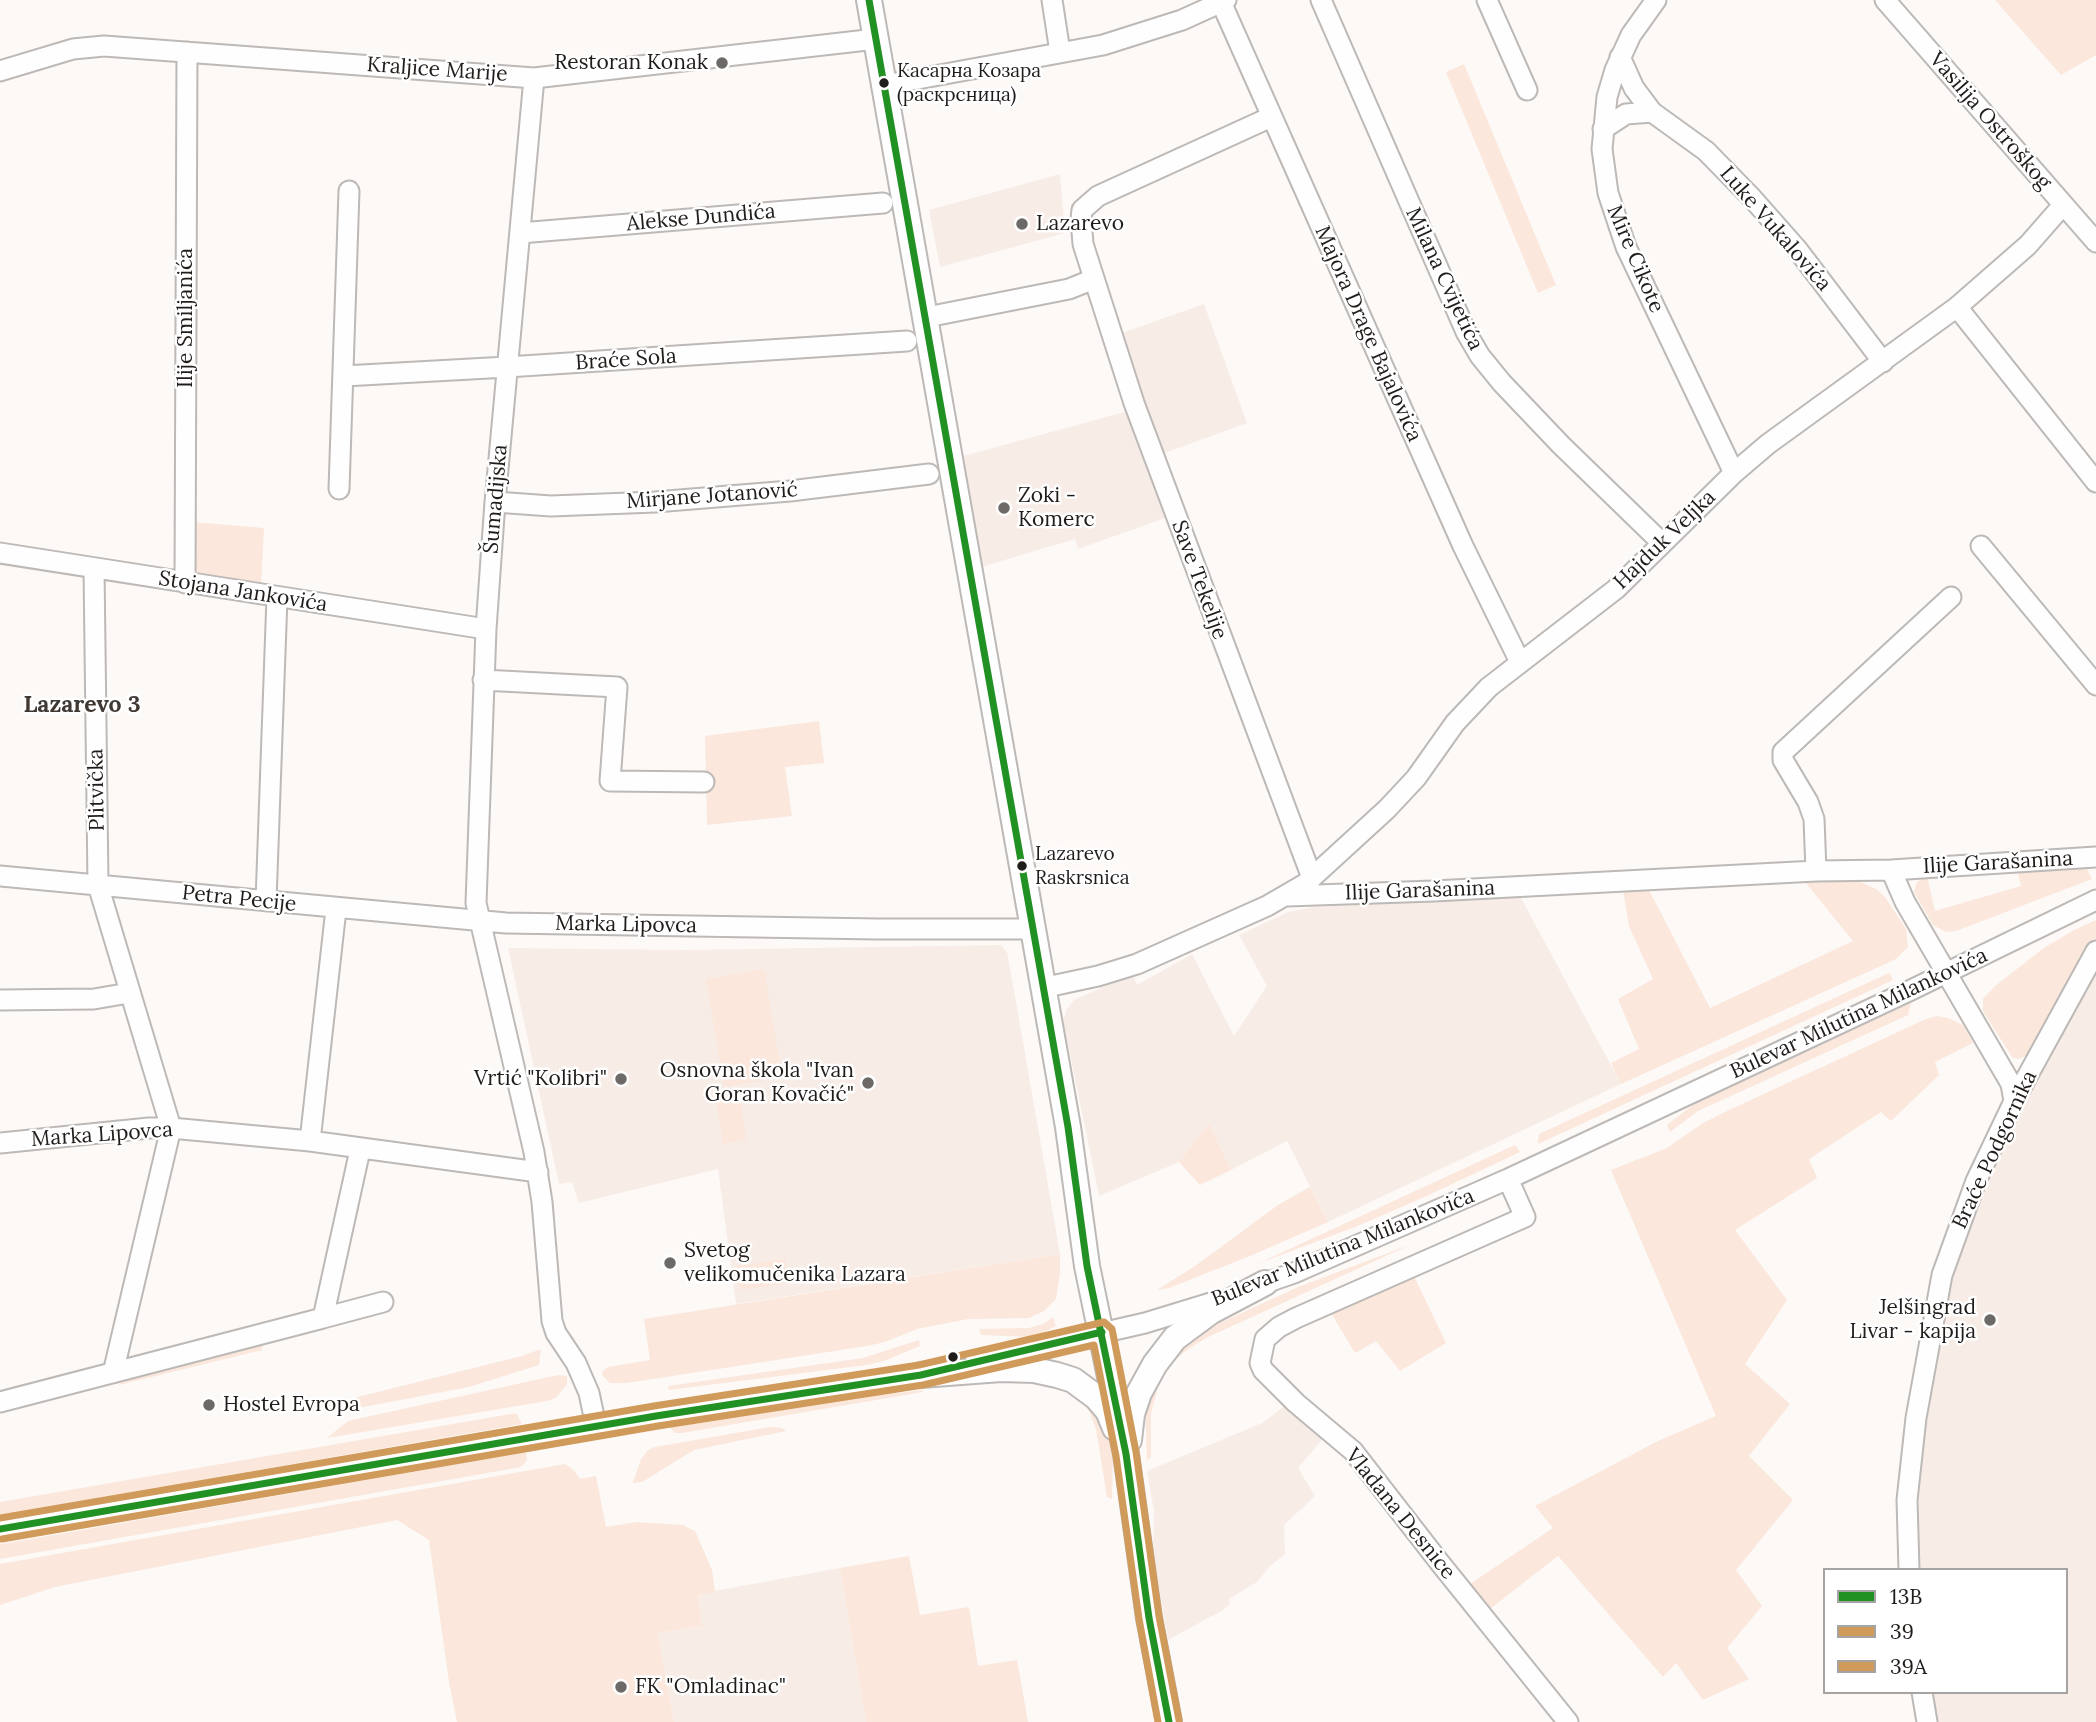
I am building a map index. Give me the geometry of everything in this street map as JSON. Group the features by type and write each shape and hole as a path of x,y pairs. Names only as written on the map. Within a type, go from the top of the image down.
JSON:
{"main road":[{"path":"870,0 1068,1127 1087,1266 1126,1454 1149,1618 1169,1722"},
{"path":"1126,1454 1132,1414 1139,1393 1162,1354 1189,1326 1265,1283"},
{"path":"921,1375 1001,1369 1034,1370 1073,1380 1096,1396 1108,1410 1126,1454"}],"street":[{"path":"1052,0 1060,52"},
{"name":"Milana Cvijetića","path":"1321,0 1465,332 1480,356 1502,383 1562,445 1662,543"},
{"path":"1487,0 1527,90"},
{"name":"Mire Cikote","path":"1656,0 1620,57 1607,97 1603,128 1604,170 1616,220 1626,247 1734,473"},
{"name":"Vasilija Ostroškog","path":"1885,0 2096,242"},
{"path":"886,85 1103,45 1144,33 1224,1"},
{"name":"Majora Drage Bajalovića","path":"1224,1 1271,117 1457,534 1520,662"},
{"name":"Kraljice Marije","path":"0,72 49,55 104,46 534,78 876,39"},
{"name":"Ilije Smiljanića","path":"185,583 187,52"},
{"name":"Luke Vukalovića","path":"1620,57 1634,88 1652,112 1706,151 1752,198 1797,249 1883,362"},
{"name":"Šumadijska","path":"479,920 476,903 486,629 534,78"},
{"path":"1603,128 1626,114 1652,112"},
{"name":"Save Tekelije","path":"1271,117 1098,195 1082,210 1081,219 1083,244 1134,403 1312,878"},
{"path":"339,489 349,191"},
{"name":"Alekse Dundića","path":"520,233 883,203"},
{"name":"Hajduk Veljka","path":"1286,896 1312,878 1387,809 1416,778 1470,706 1489,687 1600,602 1734,473 1768,444 1957,307 2028,244 2063,205"},
{"path":"927,317 1069,289 1094,279"},
{"path":"1957,307 2096,482"},
{"name":"Braće Sola","path":"344,376 507,368 907,341"},
{"name":"Mirjane Jotanović","path":"495,502 551,506 655,502 790,491 929,474"},
{"path":"1981,546 2096,685"},
{"name":"Stojana Jankovića","path":"0,554 486,629"},
{"name":"Plitvička","path":"94,568 99,885 129,993 167,1107 171,1128"},
{"path":"266,901 277,597"},
{"path":"1816,871 1814,819 1808,802 1783,760 1783,752 1951,597"},
{"path":"483,680 617,688 610,781 705,782"},
{"name":"Ilije Garašanina","path":"1042,988 1137,964 1286,896 1816,871 1891,870 2096,857"},
{"path":"1891,870 1905,902 2011,1084 2014,1101"},
{"name":"Petra Pecije","path":"0,876 336,909 479,920"},
{"name":"Bulevar Milutina Milankovića","path":"0,1529 596,1426 921,1375 1145,1323 1204,1306 1294,1273 1508,1179 2087,904"},
{"path":"310,1142 336,909"},
{"path":"479,920 538,1172 552,1321 556,1333 576,1363 589,1393 596,1426"},
{"name":"Marka Lipovca","path":"479,920 506,923 850,929 1032,929"},
{"name":"Braće Podgornika","path":"1909,1568 1907,1500 1916,1418 1942,1275 1967,1200 2014,1101 2096,951"},
{"path":"0,1000 94,999 129,993"},
{"path":"113,1373 171,1128"},
{"name":"Marka Lipovca","path":"0,1143 171,1128 310,1142 538,1172"},
{"path":"323,1318 360,1150"},
{"name":"Vladana Desnice","path":"1508,1179 1525,1217 1279,1327 1265,1339 1260,1363 1263,1370 1296,1403 1353,1451 1447,1573 1568,1722"},
{"path":"0,1402 383,1302"},
{"path":"1921,1719 1922,1694"}],"shaded area":[{"path":"1995,0 2096,0 2096,55 2061,75"},
{"path":"1464,64 1556,285 1538,293 1446,72"},
{"path":"1060,174 1065,233 940,267 929,210"},
{"path":"1204,304 1247,423 1162,454 1119,334"},
{"path":"1128,411 1168,517 1078,549 1075,539 981,567 960,457"},
{"path":"193,522 264,528 261,586 194,575"},
{"path":"819,721 824,763 785,767 792,816 707,825 705,736"},
{"path":"2086,867 2092,879 1956,931 1946,932 1933,925 1914,892 1917,882 1927,876 1935,911 2021,886 2018,873"},
{"path":"1801,877 1854,879 1876,889 1885,897 1906,929 1908,947 1896,959 1621,1084 1611,1063 1639,1049 1618,999 1653,979 1629,926 1622,884 1646,884 1710,1008 1853,941"},
{"path":"1520,896 1621,1084 1328,1222 1287,1141 1231,1170 1209,1123 1179,1162 1099,1196 1063,1020 1074,1000 1132,974 1137,985 1192,954 1234,1036 1267,986 1239,935 1288,912 1313,907"},
{"path":"2096,920 2096,939 2026,1056 2018,1059 2012,1057 1983,1011 1983,999 1995,986 2044,948"},
{"name":"Osnovna škola \"Ivan Goran Kovačić\"","path":"1001,945 1007,952 1060,1254 736,1304 718,1169 579,1203 572,1182 559,1184 508,948 684,950"},
{"path":"764,969 782,1077 724,1087 706,979"},
{"path":"2096,972 2096,1722 1937,1722 1931,1694 2068,1694 2068,1568 1918,1568 1918,1491 1925,1421 1944,1301 1962,1242 2003,1140"},
{"path":"1889,973 1893,980 1538,1144 1539,1134"},
{"path":"1911,1003 1908,1015 1698,1111 1670,1132 1667,1125 1694,1104"},
{"path":"1937,1016 1963,1025 1973,1043 1935,1062 1939,1075 1891,1121 1881,1112 1809,1159 1817,1178 1735,1230 1787,1300 1745,1364 1790,1404 1749,1456 1793,1500 1736,1570 1762,1606 1727,1648 1749,1679 1703,1700 1676,1663 1663,1677 1558,1556 1490,1609 1470,1584 1553,1528 1535,1506 1658,1441 1716,1416 1611,1170 1667,1148 1703,1123 1727,1111"},
{"path":"740,1095 746,1140 723,1144 716,1099"},
{"path":"1209,1123 1231,1170 1200,1185 1179,1162"},
{"path":"1515,1145 1520,1152 1420,1199 1257,1264"},
{"path":"1310,1187 1328,1222 1250,1256 1169,1288 1157,1290 1195,1266 1278,1205"},
{"path":"1412,1244 1206,1338 1184,1352 1166,1369 1166,1358 1194,1335 1298,1287"},
{"path":"1060,1254 1056,1299 1044,1311 1029,1318 968,1319 917,1329 867,1346 627,1383 610,1383 603,1376 602,1372 608,1367 650,1360 644,1319"},
{"path":"785,1259 789,1283 740,1290 736,1266"},
{"path":"1413,1274 1446,1343 1400,1371 1376,1341 1355,1353 1331,1313"},
{"path":"1053,1317 1056,1326 1031,1337 981,1335 979,1329 1029,1328 1043,1324"},
{"path":"919,1340 920,1346 884,1361 866,1365 669,1390 668,1386 863,1358"},
{"path":"263,1343 262,1350 119,1385 120,1378"},
{"path":"541,1349 539,1365 469,1387 363,1407 358,1406 354,1398 522,1356"},
{"path":"558,1375 567,1376 567,1384 556,1398 547,1401 327,1438 348,1421"},
{"path":"1156,1388 1151,1413 1151,1457 1147,1461 1145,1408"},
{"path":"923,1390 682,1433 675,1433 671,1429 671,1425 761,1409"},
{"path":"1086,1403 1109,1429 1113,1447 1112,1499 1107,1497 1096,1429"},
{"path":"1289,1403 1326,1435 1298,1468 1315,1496 1284,1525 1285,1554 1270,1566 1257,1582 1229,1599 1230,1604 1223,1610 1168,1640 1153,1553 1154,1511 1147,1471 1262,1423"},
{"path":"517,1414 522,1424 0,1515 0,1502"},
{"path":"770,1427 786,1431 694,1450 642,1482 633,1483 641,1459 648,1450 655,1447"},
{"path":"526,1452 527,1460 521,1467 0,1559 0,1544"},
{"path":"565,1464 574,1470 580,1479 596,1476 606,1527 637,1522 683,1525 695,1531 712,1570 715,1592 698,1595 702,1626 658,1633 674,1722 457,1722 429,1540 397,1520 55,1587 0,1605 0,1564"},
{"path":"909,1556 920,1615 969,1607 978,1666 1017,1660 1028,1722 866,1722 840,1568"},
{"path":"840,1568 866,1722 674,1722 658,1633 702,1626 698,1594"}],"transit line":[{"name":"13B","path":"869,0 1068,1127 1087,1266 1126,1454 1149,1618 1169,1722"},
{"name":"39A","path":"0,1518 654,1406 919,1365 1104,1322 1112,1329 1136,1452 1159,1616 1179,1720"},
{"name":"13B","path":"0,1529 656,1416 921,1375 1102,1332"},
{"name":"39","path":"2,1539 658,1426 923,1385 1094,1345 1116,1456 1139,1619 1158,1722"}],"place":[{"name":"Restoran Konak","path":"722,63"},
{"name":"Касарна Козара (раскрсница)","path":"884,83"},
{"name":"Lazarevo","path":"1022,224"},
{"name":"Zoki - Komerc","path":"1004,508"},
{"name":"Lazarevo Raskrsnica","path":"1022,866"},
{"name":"Vrtić \"Kolibri\"","path":"621,1079"},
{"name":"Osnovna škola \"Ivan Goran Kovačić\"","path":"868,1083"},
{"name":"Svetog velikomučenika Lazara","path":"670,1263"},
{"name":"Jelšingrad Livar - kapija","path":"1990,1320"},
{"name":"Hostel Evropa","path":"209,1405"},
{"name":"FK \"Omladinac\"","path":"621,1687"}],"district":[{"name":"Lazarevo 3","path":"82,705"}]}
